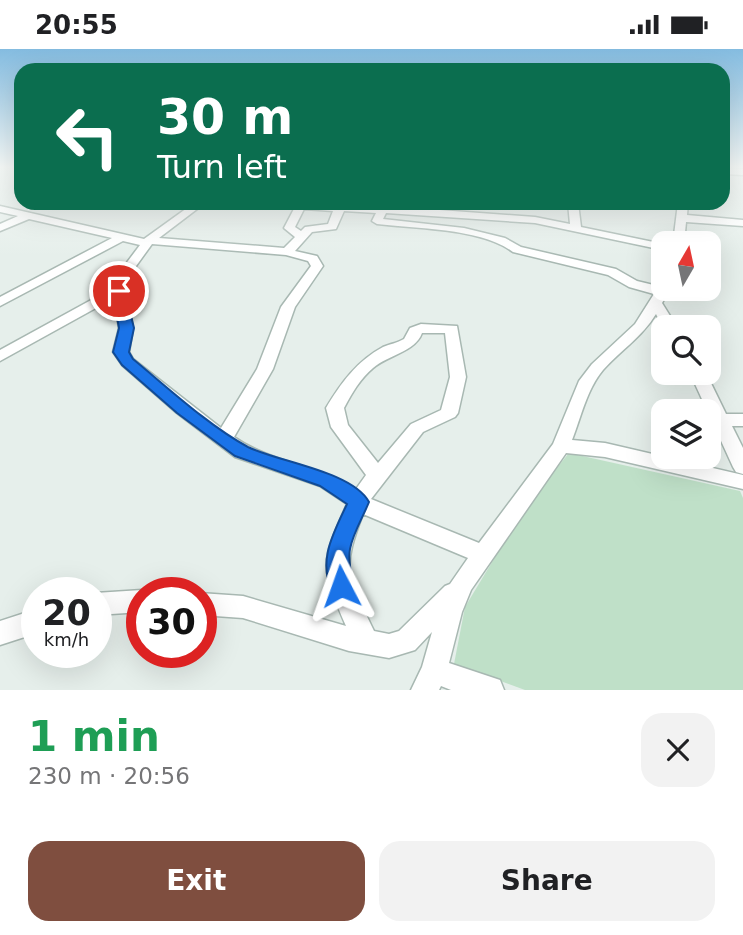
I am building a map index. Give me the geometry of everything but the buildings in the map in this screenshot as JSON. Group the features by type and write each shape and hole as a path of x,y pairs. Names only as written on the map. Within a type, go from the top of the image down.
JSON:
{"street":[{"path":"0,209 122,237 287,252 313,259 317,266 288,307 265,369 239,417 223,438"},
{"path":"190,210 148,241 125,273 119,291 126,328 121,352 127,362 183,409 258,459 327,481 373,510 483,554"},
{"path":"296,210 288,225 292,232 300,236"},
{"path":"287,252 300,236 313,227 332,227 339,210"},
{"path":"374,210 503,216 576,227 651,244"},
{"path":"420,210 425,212"},
{"path":"574,210 576,227"},
{"path":"679,231 682,210"},
{"path":"382,211 377,221 464,231 505,241 517,250 612,272 651,291"},
{"path":"0,229 27,216"},
{"path":"681,218 743,223"},
{"path":"695,219 743,235"},
{"path":"0,302 122,237"},
{"path":"0,356 119,291"},
{"path":"490,690 430,680 450,612 463,584 483,554 561,446 585,385 598,367 640,327 657,301"},
{"path":"366,642 341,586 336,566 339,547 358,502 377,475 395,458 418,428 449,413 458,377 452,330 422,328 415,331 414,339 407,346 393,348 366,366 351,381 335,408 340,427 377,475"},
{"path":"743,420 721,420 743,467"},
{"path":"561,446 605,450 743,482"},
{"path":"217,605 243,607 389,646 406,641 463,584"},
{"path":"0,633 21,626"}],"green space":[{"path":"569,453 740,491 743,498 743,690 525,690 454,664 465,607 527,504"}],"route":[{"path":"119,291 126,328 121,352 127,362 183,409 242,452 327,481 347,492 358,502 339,547 336,566 341,586"}]}
